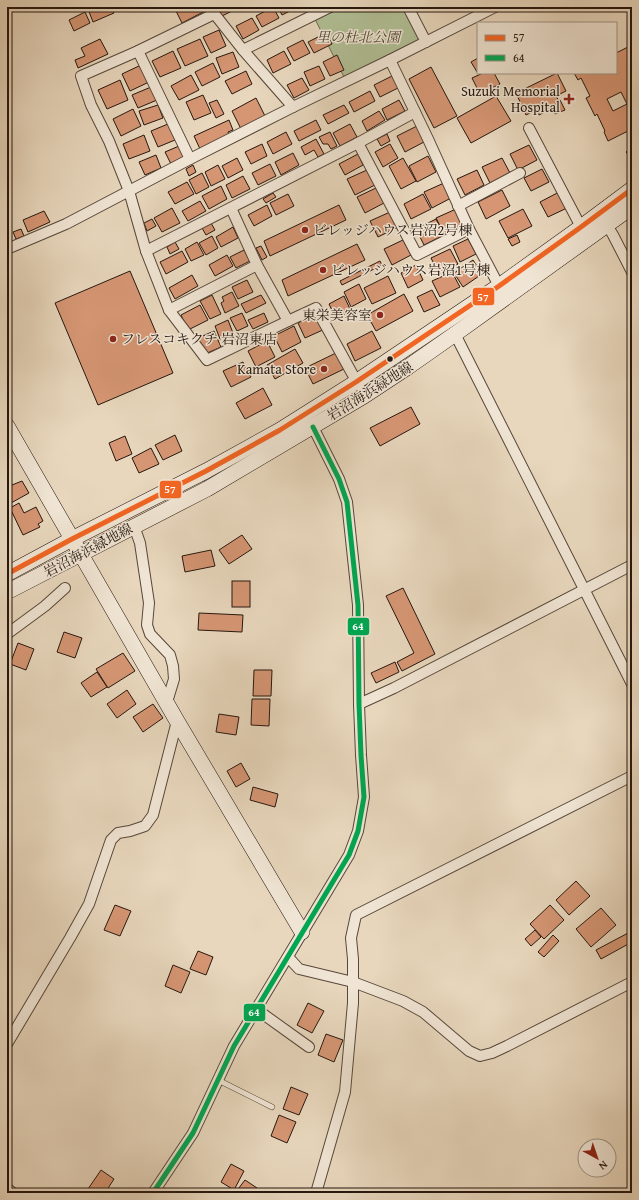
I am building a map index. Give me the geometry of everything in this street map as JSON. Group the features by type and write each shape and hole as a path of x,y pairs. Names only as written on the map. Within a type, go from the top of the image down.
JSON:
{"main road":[{"name":"岩沼海浜緑地線","path":"7,574 72,539 206,471 280,430 356,382 499,286 632,190"},
{"name":"岩沼海浜緑地線","path":"7,592 207,488 364,396 455,334 632,208"},
{"path":"7,426 177,721 302,932"}],"street":[{"path":"243,50 330,7"},
{"path":"408,7 426,42"},
{"path":"7,249 66,224 190,159 494,7"},
{"path":"293,107 211,11 138,51 81,76 91,105 109,140 129,191 146,251 169,310 207,360 316,308 364,396"},
{"path":"138,51 190,159"},
{"path":"390,60 469,229 499,286"},
{"path":"146,251 358,143 415,112"},
{"path":"529,128 581,227"},
{"path":"358,143 418,255 469,229"},
{"path":"458,206 520,173"},
{"path":"231,208 257,265 288,321"},
{"path":"607,226 632,272"},
{"path":"169,310 257,265"},
{"path":"455,334 632,684"},
{"path":"153,1193 193,1133 234,1046 349,855 358,831 364,797 359,704 358,605 347,502 339,478 313,427"},
{"path":"134,526 140,543 149,603 147,625 150,634 170,655 174,666 174,679 167,702"},
{"path":"359,704 394,688 632,565"},
{"path":"7,634 45,606 65,588"},
{"path":"7,1044 89,904 111,840 118,833 145,826 153,815 177,721"},
{"path":"316,1193 345,1092 354,982 351,938 356,915 632,776"},
{"path":"288,957 299,969 354,982 397,998 423,1012 469,1051 480,1056 492,1053 507,1046 632,982"},
{"path":"256,1009 309,1047"},
{"path":"7,1188 13,1193"}],"lane":[{"path":"218,1080 272,1107"}],"green space":[{"name":"里の杜北公園","path":"339,7 404,7 420,39 344,77 315,19"}],"building":[{"path":"93,7 111,7 114,13 93,22 88,9"},
{"path":"174,7 203,7 205,11 182,23"},
{"path":"217,7 240,7 222,16"},
{"path":"273,7 279,18 262,27 256,16"},
{"path":"278,7 298,7 282,15"},
{"path":"85,12 90,23 74,31 69,20"},
{"path":"252,18 259,30 243,39 236,26"},
{"path":"219,30 226,46 211,53 203,37"},
{"path":"326,33 332,44 314,53 308,42"},
{"path":"100,39 108,54 78,68 75,60 85,56 81,48"},
{"path":"200,39 208,56 185,66 177,49"},
{"path":"303,40 310,53 294,61 287,48"},
{"path":"632,45 632,129 608,141 597,114 595,116 586,98 590,96 581,78 578,80 575,74 617,74 617,52","holes":["621,92 627,104 613,111 607,99"]},
{"path":"173,51 181,68 160,77 152,61"},
{"path":"284,51 291,64 273,73 267,60"},
{"path":"233,52 239,67 222,74 216,58"},
{"path":"337,55 344,70 330,76 323,62"},
{"path":"477,59 477,72 471,62"},
{"path":"213,63 220,77 202,86 195,72"},
{"path":"141,65 149,82 130,91 122,74"},
{"path":"319,66 325,79 310,86 304,72"},
{"path":"431,67 457,116 434,128 409,79"},
{"path":"246,71 252,84 232,94 225,81"},
{"path":"481,74 495,74 500,84 480,94 472,78"},
{"path":"558,74 566,91 556,96 559,101 560,100 565,110 555,114 552,108 539,115 536,110 526,115 516,93"},
{"path":"191,75 199,90 179,100 171,86"},
{"path":"392,76 398,88 380,97 374,85"},
{"path":"302,78 309,90 294,98 287,85"},
{"path":"120,80 128,100 107,109 98,90"},
{"path":"151,87 157,100 138,108 132,95"},
{"path":"370,91 375,101 354,112 349,102"},
{"path":"203,95 211,113 194,120 186,102"},
{"path":"496,96 511,121 471,143 457,118"},
{"path":"256,98 265,116 241,129 232,111"},
{"path":"217,100 224,114 216,118 209,103"},
{"path":"399,100 405,111 387,120 382,109"},
{"path":"158,105 163,118 144,125 139,111"},
{"path":"344,105 349,113 328,124 323,115"},
{"path":"133,109 141,126 121,136 113,119"},
{"path":"379,111 385,120 367,131 362,121"},
{"path":"229,120 233,130 228,132 229,135 200,149 194,136"},
{"path":"316,120 321,130 299,141 294,131"},
{"path":"168,124 175,140 158,147 151,131"},
{"path":"350,124 357,137 340,146 333,133"},
{"path":"417,126 424,142 405,152 397,136"},
{"path":"286,132 292,144 273,154 267,142"},
{"path":"330,132 337,146 331,149 328,144 323,144 319,137"},
{"path":"387,134 390,141 381,146 377,139"},
{"path":"144,135 150,151 129,159 123,144"},
{"path":"316,139 324,154 318,157 314,150 305,155 301,147"},
{"path":"262,144 267,156 251,164 245,152"},
{"path":"390,144 398,158 383,167 375,152"},
{"path":"529,145 537,160 518,170 510,154"},
{"path":"179,146 185,158 171,164 165,152"},
{"path":"632,147 632,159 626,152"},
{"path":"293,153 299,165 281,175 275,162"},
{"path":"358,154 363,165 345,175 339,164"},
{"path":"156,155 161,168 145,175 139,162"},
{"path":"428,156 436,172 417,182 409,166"},
{"path":"237,158 243,170 228,178 222,166"},
{"path":"403,158 416,181 401,189 389,166"},
{"path":"502,158 510,173 490,183 482,167"},
{"path":"270,164 276,176 258,185 252,173"},
{"path":"193,165 196,172 189,176 186,169"},
{"path":"218,165 225,179 211,186 205,172"},
{"path":"542,169 549,182 531,191 524,178"},
{"path":"367,170 375,185 355,195 347,179"},
{"path":"477,170 484,185 465,195 457,179"},
{"path":"202,173 209,187 196,194 189,180"},
{"path":"243,176 250,189 232,198 226,185"},
{"path":"187,182 194,194 175,204 168,192"},
{"path":"444,183 451,198 432,208 424,192"},
{"path":"221,186 227,199 209,209 202,196"},
{"path":"376,188 384,203 365,213 357,197"},
{"path":"502,190 510,206 486,219 478,202"},
{"path":"559,192 567,208 548,217 540,202"},
{"path":"273,193 276,197 266,203 263,199"},
{"path":"288,194 294,206 276,215 270,203"},
{"path":"423,194 431,209 411,219 404,204"},
{"path":"200,201 206,211 188,221 182,211"},
{"path":"267,205 272,216 254,226 248,215"},
{"name":"ビレッジハウス岩沼2号棟","path":"339,205 346,220 270,256 264,241"},
{"path":"172,208 180,223 162,232 154,218"},
{"path":"456,209 464,224 444,234 436,218"},
{"path":"523,209 532,226 508,238 499,221"},
{"path":"44,211 50,222 28,232 23,220"},
{"path":"390,212 398,227 378,237 370,221"},
{"path":"152,219 156,226 147,231 144,223"},
{"path":"436,219 444,235 424,245 416,229"},
{"path":"211,223 215,230 206,235 202,228"},
{"path":"233,227 238,238 221,247 216,237"},
{"path":"21,229 24,236 16,239 13,232"},
{"path":"517,235 520,242 512,246 508,239"},
{"path":"212,236 218,248 206,255 199,243"},
{"path":"468,239 476,254 460,262 453,246"},
{"path":"403,240 411,255 392,265 384,249"},
{"path":"175,242 179,249 170,254 167,247"},
{"path":"197,242 204,255 191,261 185,249"},
{"name":"ビレッジハウス岩沼1号棟","path":"357,244 365,260 288,296 282,280"},
{"path":"261,246 267,257 262,260 256,248"},
{"path":"450,249 458,264 439,274 431,258"},
{"path":"244,250 250,261 236,268 230,257"},
{"path":"182,251 188,262 166,274 160,262"},
{"path":"227,255 233,266 215,276 209,265"},
{"path":"473,260 482,274 463,287 454,273"},
{"path":"380,261 382,265 342,285 340,281"},
{"path":"416,265 423,280 408,288 401,273"},
{"path":"130,271 173,373 98,405 55,303"},
{"path":"452,272 460,287 440,297 432,281"},
{"path":"192,275 198,286 175,299 169,288"},
{"path":"388,276 396,293 372,304 364,288"},
{"path":"247,280 253,292 238,299 232,287"},
{"path":"359,284 366,299 351,307 344,292"},
{"path":"432,290 440,305 424,312 417,297"},
{"path":"232,292 239,306 225,313 221,303 224,301 222,297"},
{"path":"404,294 413,311 376,331 367,315"},
{"path":"212,295 221,314 210,319 200,301"},
{"path":"261,295 266,303 246,313 241,304"},
{"path":"344,296 351,311 336,319 329,304"},
{"path":"200,305 208,320 188,330 181,315"},
{"path":"242,313 248,326 237,331 230,318"},
{"path":"264,313 268,322 253,329 248,320"},
{"path":"317,313 325,329 305,338 298,323"},
{"path":"228,320 233,333 220,339 215,326"},
{"path":"294,326 301,342 282,352 274,336"},
{"path":"214,331 221,347 205,354 198,338"},
{"path":"372,331 381,348 355,361 347,344"},
{"path":"267,341 275,357 256,367 248,351"},
{"path":"295,349 303,363 275,379 267,365"},
{"path":"336,353 344,369 313,384 305,368"},
{"path":"243,362 251,377 231,387 223,371"},
{"path":"263,388 272,405 245,419 236,403"},
{"path":"411,407 420,424 380,446 370,428"},
{"path":"175,435 182,451 163,460 155,445"},
{"path":"125,436 132,454 116,461 109,443"},
{"path":"151,448 159,464 139,473 132,458"},
{"path":"22,481 29,493 11,503 7,495 7,487"},
{"path":"19,503 24,513 36,507 43,521 38,524 40,527 23,535 10,508"},
{"path":"242,535 252,549 229,564 219,550"},
{"path":"211,550 215,566 185,572 182,556"},
{"path":"232,581 250,581 250,607 232,607"},
{"path":"403,588 435,654 402,671 397,662 414,653 386,596"},
{"path":"199,613 243,615 242,632 198,630"},
{"path":"64,632 82,638 75,658 57,652"},
{"path":"18,643 34,649 26,670 10,664"},
{"path":"123,653 135,671 108,688 96,669"},
{"path":"395,662 399,672 376,683 371,673"},
{"path":"254,670 272,670 271,696 253,696"},
{"path":"97,672 107,687 91,697 81,683"},
{"path":"127,690 136,704 117,718 107,704"},
{"path":"252,699 270,699 269,726 251,725"},
{"path":"153,704 163,718 143,732 133,717"},
{"path":"219,714 239,717 236,735 216,732"},
{"path":"241,763 250,779 236,787 227,771"},
{"path":"253,787 278,794 275,807 250,800"},
{"path":"576,881 590,896 569,915 556,900"},
{"path":"115,905 131,911 120,936 104,930"},
{"path":"550,905 564,920 544,939 530,924"},
{"path":"601,908 616,925 591,947 576,929"},
{"path":"535,930 541,937 531,946 525,939"},
{"path":"630,932 632,942 601,959 596,950"},
{"path":"553,935 559,941 544,957 538,952"},
{"path":"198,951 213,957 206,975 190,969"},
{"path":"173,965 190,972 181,993 165,986"},
{"path":"308,1003 324,1011 312,1033 297,1025"},
{"path":"326,1034 343,1040 334,1062 318,1055"},
{"path":"291,1087 308,1094 299,1115 283,1109"},
{"path":"279,1115 296,1122 287,1143 271,1136"},
{"path":"231,1164 244,1171 234,1190 221,1182"},
{"path":"101,1170 114,1179 105,1193 94,1193 88,1189"},
{"path":"245,1180 257,1188 253,1193 235,1193"}],"transit line":[{"name":"57","path":"7,574 72,539 206,471 280,430 356,382 499,286 632,189"},
{"name":"64","path":"153,1193 193,1133 234,1046 349,855 358,831 364,797 359,704 358,605 347,502 339,479 313,427"}],"place":[{"name":"Suzuki Memorial Hospital","path":"569,99"},
{"name":"ビレッジハウス岩沼2号棟","path":"305,230"},
{"name":"ビレッジハウス岩沼1号棟","path":"323,270"},
{"name":"東栄美容室","path":"380,315"},
{"name":"フレスコキクチ 岩沼東店","path":"113,339"},
{"name":"Kamata Store","path":"324,369"}]}
